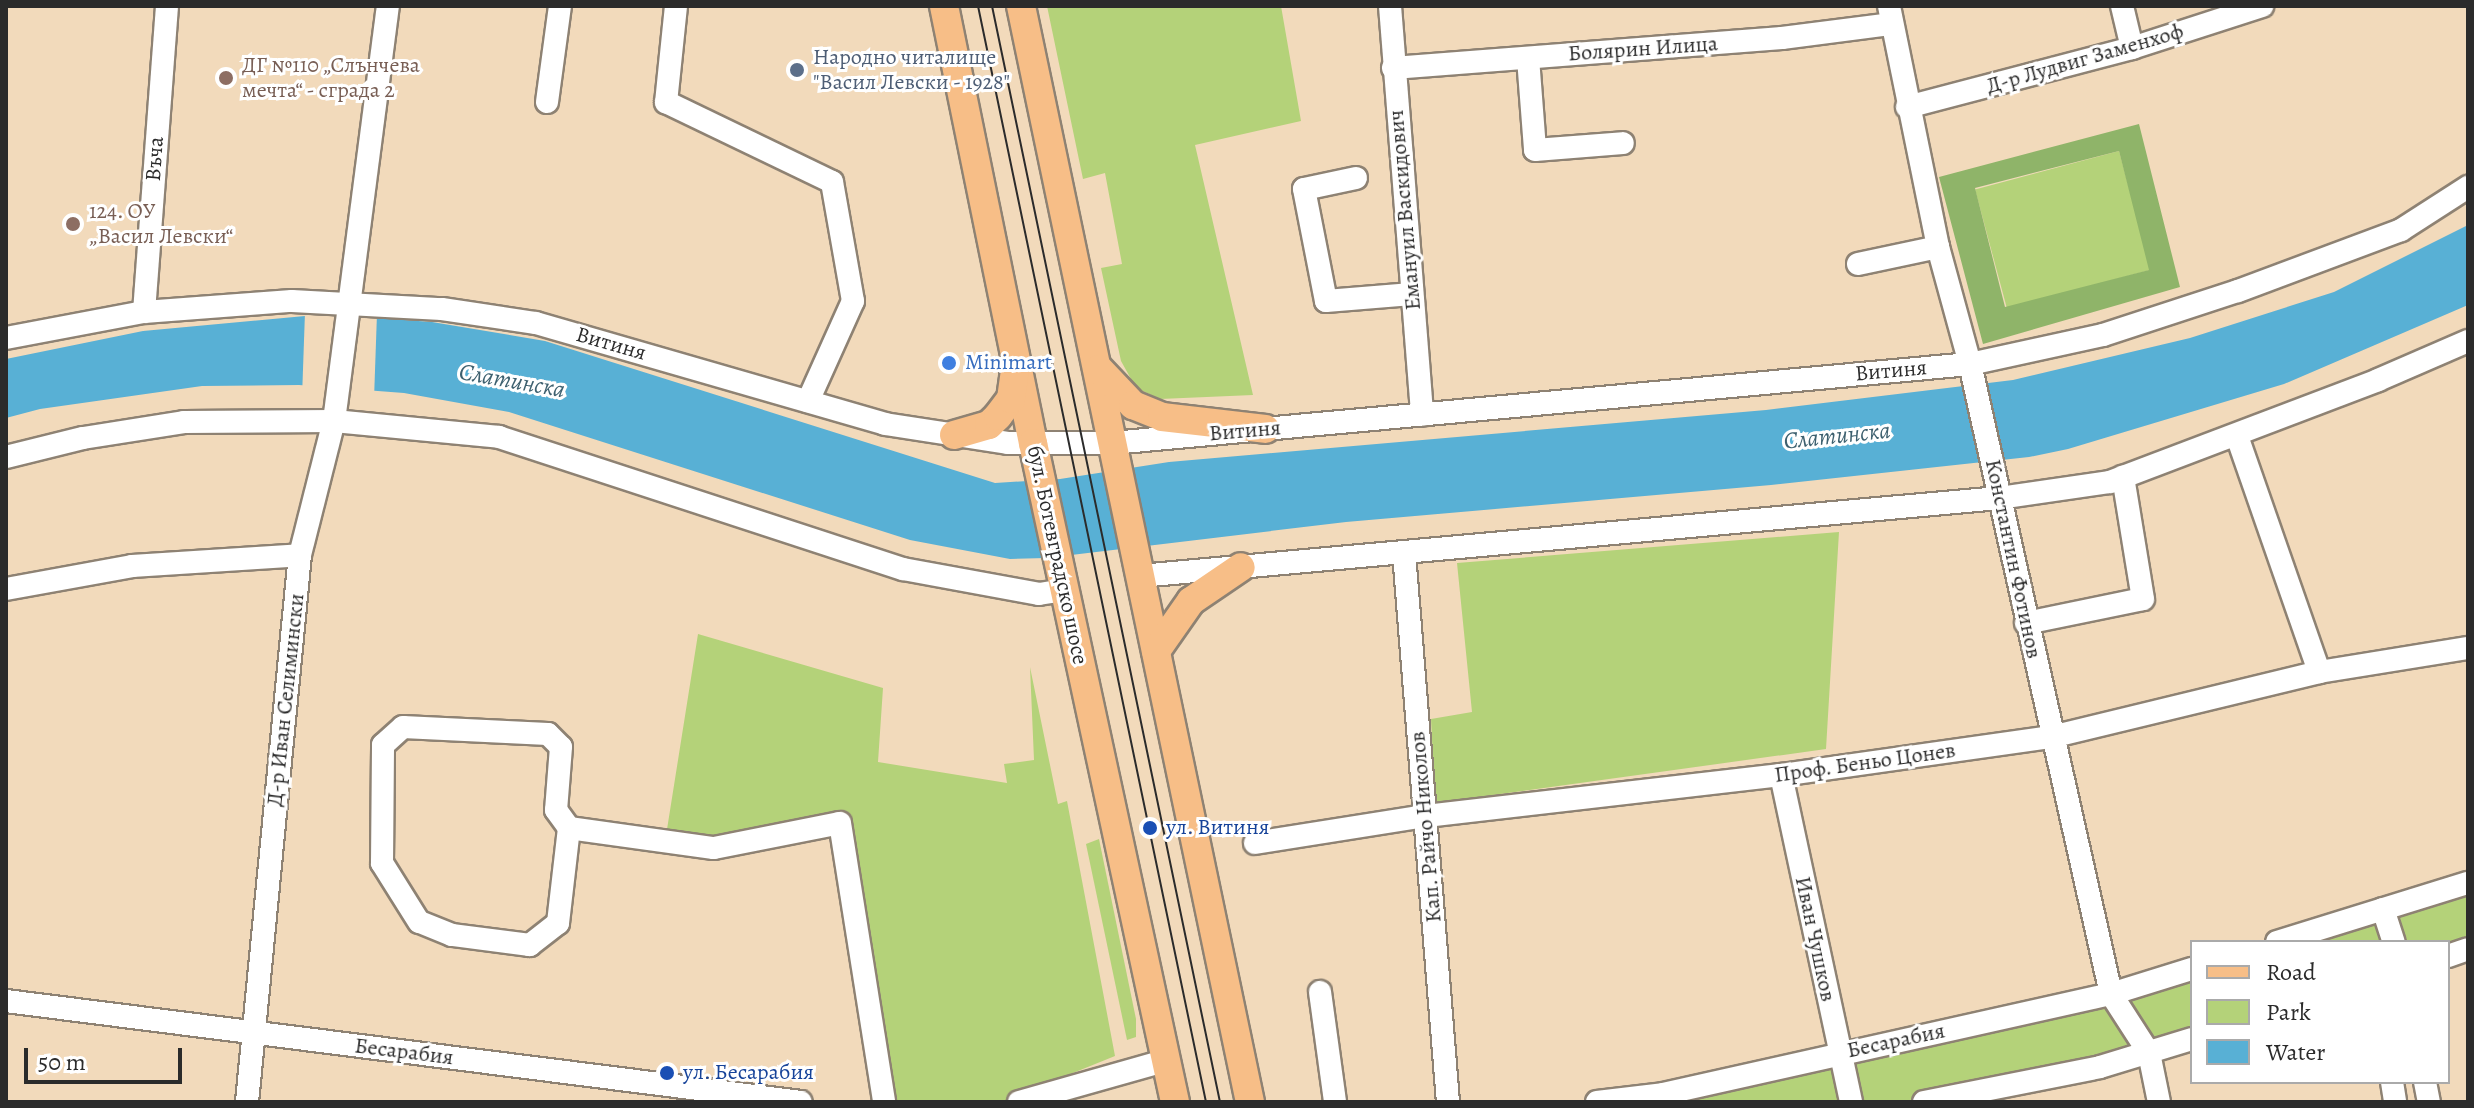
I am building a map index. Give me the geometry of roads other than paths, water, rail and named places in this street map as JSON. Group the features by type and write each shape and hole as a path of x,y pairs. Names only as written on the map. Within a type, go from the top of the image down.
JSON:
{"main road":[{"name":"бул. Ботевградско шосе","path":"944,6 1033,443 1175,1102"},
{"path":"1021,6 1250,1102"},
{"path":"954,435 989,425 1003,411 1011,399 1015,382 1015,354"},
{"path":"1096,365 1118,392 1139,408 1162,417 1265,429"},
{"path":"1156,651 1191,601 1241,567"}],"street":[{"name":"Въча","path":"144,312 167,6"},
{"name":"Д-р Иван Селимински","path":"247,1102 300,555 334,421 388,6"},
{"path":"547,102 560,6"},
{"path":"676,6 666,102 832,182 853,301 808,401"},
{"name":"Емануил Васкидович","path":"1390,6 1422,415"},
{"path":"2122,6 2132,48"},
{"name":"Д-р Лудвиг Заменхоф","path":"1907,107 2132,48 2262,6"},
{"name":"Болярин Илица","path":"1393,68 1782,38 1891,15"},
{"name":"Константин Фотинов","path":"1891,15 1907,107 1938,247 1972,371 2051,737 2111,994 2149,1053 2155,1097"},
{"path":"1528,58 1535,150 1623,143"},
{"path":"1356,178 1304,189 1326,301 1412,294"},
{"name":"Витиня","path":"6,338 144,312 292,301 348,307 442,309 536,323 885,424 1033,443 1112,443 1972,371 2103,335 2238,291 2401,230 2468,187"},
{"path":"1858,264 1938,247"},
{"path":"1140,576 1999,498 2123,477 2237,436 2468,341"},
{"path":"6,457 83,438 184,422 334,421 499,437 903,569 1039,594 1065,590"},
{"path":"2237,436 2319,672"},
{"path":"2026,623 2143,599 2123,477"},
{"name":"Кап. Райчо Николов","path":"1404,553 1448,1102"},
{"path":"6,589 132,566 300,555"},
{"name":"Проф. Беньо Цонев","path":"1255,843 1426,816 1781,775 2051,737 2319,672 2468,648"},
{"path":"569,828 558,923 530,945 452,935 419,922 382,863 383,745 403,727 548,734 561,747 556,810 569,828 714,848 840,823 884,1102"},
{"name":"Иван Чушков","path":"1781,775 1851,1102"},
{"path":"2283,940 2468,883"},
{"path":"2383,909 2393,940"},
{"name":"Бесарабия","path":"1597,1102 1663,1094 2111,994 2190,970"},
{"path":"1320,992 1335,1102"},
{"name":"Бесарабия","path":"6,1001 640,1091 801,1102"},
{"path":"1924,1102 2100,1067 2190,1040"},
{"path":"1019,1102 1167,1060"}],"water":[{"name":"Слатинска","path":"2468,225 2468,305 2284,384 2068,449 2029,457 1771,485 1346,522 1046,558 1010,559 910,540 509,412 404,393 299,385 202,386 40,409 6,418 6,359 143,331 305,316 377,318 432,322 545,341 995,483 1060,479 1169,462 1766,410 2013,380 2190,338 2334,292"}],"tram line":[{"path":"978,6 1206,1102"},
{"path":"992,6 1220,1102"}],"place":[{"name":"Народно читалище \"Васил Левски - 1928\"","path":"797,70"},
{"name":"ДГ №110 „Слънчева мечта“ - сграда 2","path":"226,78"},
{"name":"124. ОУ „Васил Левски“","path":"73,224"},
{"name":"Minimart","path":"949,363"},
{"name":"ул. Витиня","path":"1150,828"},
{"name":"ул. Бесарабия","path":"667,1073"}]}
